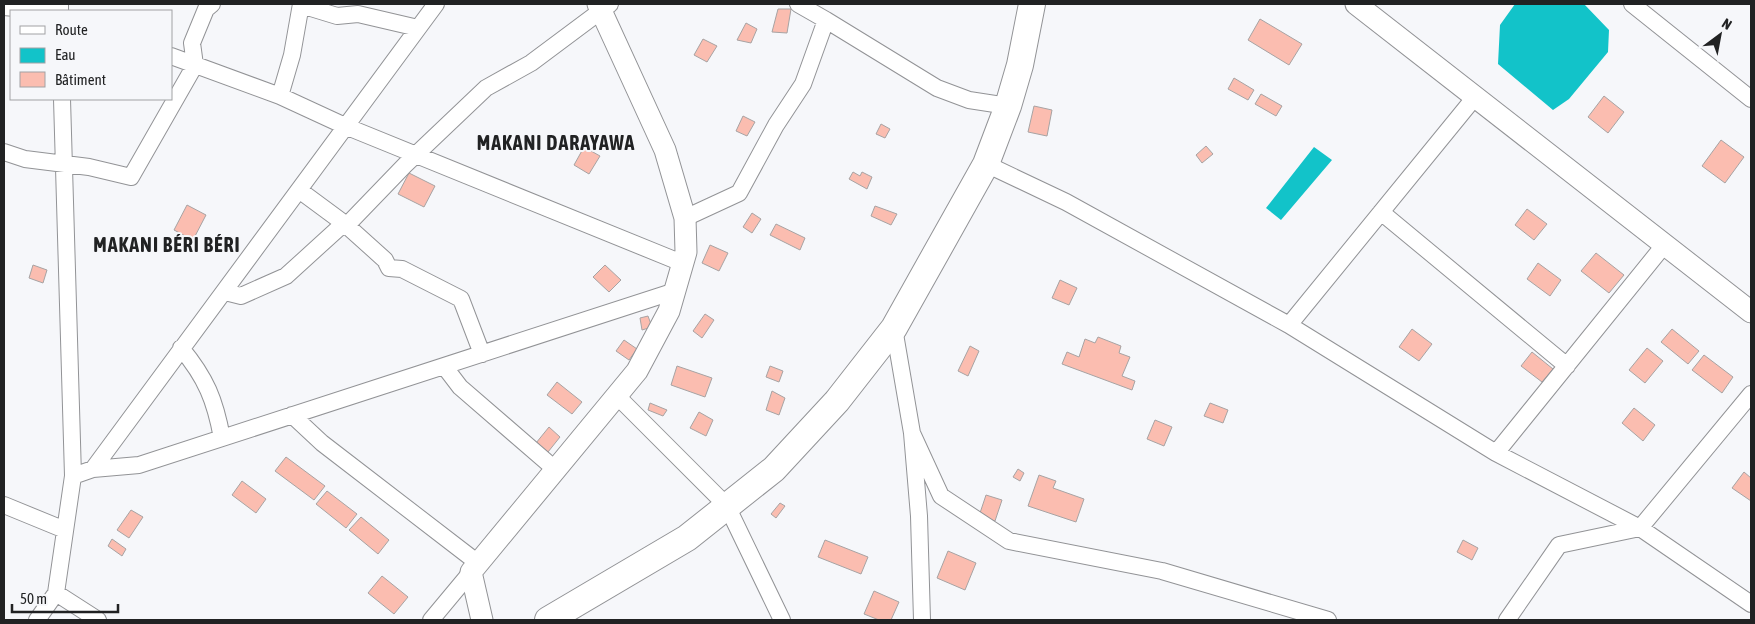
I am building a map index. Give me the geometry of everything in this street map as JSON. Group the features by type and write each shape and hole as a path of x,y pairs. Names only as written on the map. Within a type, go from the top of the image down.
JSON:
{"main road":[{"path":"548,620 687,538 780,462 837,401 894,328 986,164 1008,106 1020,65 1032,4"}],"street":[{"path":"4,152 25,159 89,167 131,178 195,65 192,43 206,8 212,4"},
{"path":"280,96 292,55 301,4 337,16 352,9 358,14 418,28"},
{"path":"93,469 436,4"},
{"path":"798,4 937,88 969,100 1008,106"},
{"path":"1356,4 1751,312"},
{"path":"1632,4 1751,99"},
{"path":"225,292 241,296 286,276 345,224 350,222 486,88 531,64 603,6 665,150 685,218 686,252 669,311 637,371 431,620"},
{"path":"4,7 36,10"},
{"path":"685,218 739,193 776,125 803,84 826,20"},
{"path":"172,56 280,96 345,126 418,154 682,263"},
{"path":"1289,324 1476,97"},
{"path":"37,620 56,593 73,476 62,100"},
{"path":"986,164 1066,202 1289,324 1496,453 1640,528 1751,604"},
{"path":"299,190 345,224 385,260 389,268 402,269 461,299 482,354"},
{"path":"1381,212 1567,366"},
{"path":"1496,453 1665,244"},
{"path":"73,476 93,469 139,465 675,291"},
{"path":"894,328 912,434 919,516 922,620"},
{"path":"181,348 200,371 217,409 222,438"},
{"path":"444,366 460,387 556,470"},
{"path":"1507,620 1559,545 1640,528 1751,394"},
{"path":"617,396 728,506 782,620"},
{"path":"292,415 322,443 474,568 482,620"},
{"path":"912,434 941,496 1009,541 1162,571 1328,620"},
{"path":"4,504 65,530"},
{"path":"56,593 98,620"}],"water":[{"path":"1515,4 1584,4 1609,30 1608,52 1569,99 1553,110 1498,64 1500,25"},
{"path":"1314,147 1332,160 1281,220 1266,208"}],"building":[{"path":"778,9 791,9 787,33 772,32"},
{"path":"1260,19 1302,44 1289,65 1248,40"},
{"path":"746,23 757,29 751,43 737,40"},
{"path":"703,39 717,46 707,62 694,55"},
{"path":"1234,78 1254,90 1248,100 1228,89"},
{"path":"1261,94 1282,106 1276,116 1255,104"},
{"path":"1604,96 1624,112 1608,133 1588,117"},
{"path":"1034,106 1052,110 1047,136 1028,132"},
{"path":"743,116 755,122 747,136 736,131"},
{"path":"881,124 890,129 885,138 876,134"},
{"path":"1721,140 1744,157 1725,183 1702,166"},
{"path":"1206,146 1213,154 1202,163 1196,155"},
{"path":"584,147 600,156 589,174 574,165"},
{"path":"853,172 860,176 862,172 872,177 867,189 849,179"},
{"path":"409,173 435,186 424,207 398,194"},
{"path":"187,205 206,215 193,240 174,230"},
{"path":"875,206 897,214 891,225 871,216"},
{"path":"1527,209 1547,224 1534,240 1515,225"},
{"path":"752,213 761,219 752,233 743,227"},
{"path":"776,224 805,238 800,250 770,235"},
{"path":"710,245 728,253 719,271 702,263"},
{"path":"1596,253 1624,275 1609,293 1581,271"},
{"path":"1538,263 1561,280 1550,296 1527,279"},
{"path":"33,265 47,270 43,283 29,278"},
{"path":"605,265 621,280 609,292 593,277"},
{"path":"1060,280 1077,288 1069,305 1052,298"},
{"path":"705,314 714,320 702,338 693,331"},
{"path":"648,316 652,327 642,330 640,318"},
{"path":"1412,329 1432,344 1419,361 1399,347"},
{"path":"1672,329 1699,351 1688,364 1661,342"},
{"path":"1098,337 1121,346 1119,353 1130,357 1122,376 1135,381 1132,390 1062,364 1067,352 1079,357 1085,339 1095,343"},
{"path":"624,340 637,349 629,360 616,351"},
{"path":"970,346 979,351 968,376 958,371"},
{"path":"1647,348 1663,361 1645,383 1629,370"},
{"path":"1532,352 1553,369 1542,382 1521,366"},
{"path":"1704,355 1733,377 1722,393 1692,370"},
{"path":"677,366 712,378 705,397 671,385"},
{"path":"770,366 783,371 779,382 766,377"},
{"path":"557,382 582,402 572,414 547,395"},
{"path":"772,391 785,398 779,415 766,410"},
{"path":"650,403 667,410 663,416 648,410"},
{"path":"1210,403 1228,410 1223,423 1204,416"},
{"path":"1634,408 1655,425 1643,441 1622,423"},
{"path":"699,412 713,420 706,436 690,428"},
{"path":"1155,420 1172,427 1164,446 1147,439"},
{"path":"549,427 560,437 548,452 536,443"},
{"path":"286,457 325,486 314,500 275,471"},
{"path":"1018,469 1024,473 1020,481 1013,477"},
{"path":"1744,472 1751,478 1751,501 1732,488"},
{"path":"1039,475 1056,481 1053,488 1084,499 1076,522 1028,506"},
{"path":"242,481 266,499 256,513 232,495"},
{"path":"327,491 357,514 346,528 316,504"},
{"path":"986,495 1002,500 995,521 979,516"},
{"path":"780,503 785,506 776,518 771,514"},
{"path":"131,510 143,517 129,538 117,530"},
{"path":"361,517 389,540 378,554 349,530"},
{"path":"112,539 126,549 122,556 108,546"},
{"path":"825,540 868,557 861,574 818,557"},
{"path":"1463,540 1478,548 1472,560 1457,552"},
{"path":"948,551 976,563 965,590 937,578"},
{"path":"382,576 408,597 394,614 368,593"},
{"path":"874,591 899,602 891,620 879,620 864,614"}],"district":[{"name":"MAKANI DARAYAWA","path":"556,143"},
{"name":"MAKANI BÉRI BÉRI","path":"167,245"}]}
